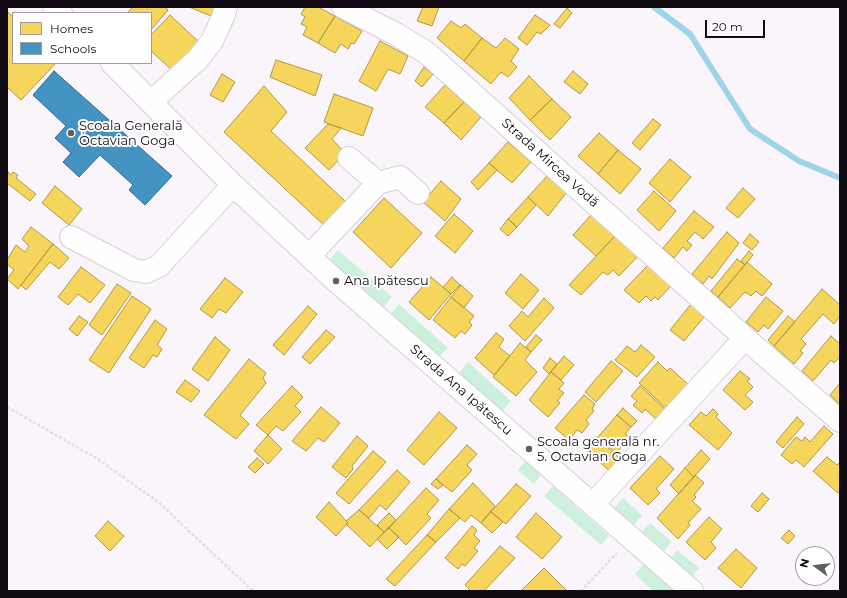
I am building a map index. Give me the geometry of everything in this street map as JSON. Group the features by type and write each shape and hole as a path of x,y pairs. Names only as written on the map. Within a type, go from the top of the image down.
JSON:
{"street":[{"path":"151,102 208,48 223,17 226,7"},
{"name":"Strada Mircea Vodă","path":"343,7 396,34 427,53 745,338 840,421"},
{"name":"Strada Ana Ipătescu","path":"113,64 233,185 309,256 692,591"},
{"path":"349,158 378,182"},
{"path":"309,256 378,182 400,178 418,193"},
{"path":"71,237 134,270 146,272 159,266 233,185"},
{"path":"593,504 745,338"}],"path":[{"path":"7,407 96,458 156,500 253,591"},
{"path":"581,591 631,537"}],"green space":[{"path":"338,250 392,297 382,309 333,264 331,258"},
{"path":"399,304 448,348 438,358 389,316"},
{"path":"468,362 511,401 501,412 457,375"},
{"path":"525,461 541,475 534,484 518,470"},
{"path":"553,486 609,536 601,545 544,496"},
{"path":"623,498 642,515 634,525 614,508"},
{"path":"650,523 672,542 664,551 642,531"},
{"path":"677,550 699,568 692,577 671,558"},
{"path":"644,564 673,590 653,591 635,574"}],"building: Homes":[{"path":"133,7 165,7 168,10 152,29 152,12 128,12"},
{"path":"189,7 214,7 211,16"},
{"path":"305,7 318,7 335,16 318,43 303,35 307,27 301,24 305,17 301,14"},
{"path":"423,7 439,7 432,26 417,21"},
{"path":"567,8 572,13 560,28 554,24"},
{"path":"7,11 12,16 12,64 55,64 21,100 7,87"},
{"path":"170,15 201,44 175,73 152,52 152,34"},
{"path":"535,15 550,25 541,34 537,32 527,45 518,38"},
{"path":"335,16 362,31 354,44 351,43 348,49 341,44 335,53 318,43"},
{"path":"451,21 461,28 465,24 482,38 464,61 437,38"},
{"path":"482,38 496,48 505,38 519,49 511,61 517,67 508,77 501,72 491,84 464,61"},
{"path":"380,41 408,56 400,74 388,69 376,91 359,81"},
{"path":"276,60 322,75 315,96 270,77"},
{"path":"424,67 433,74 422,87 415,81"},
{"path":"573,71 588,84 580,94 564,82"},
{"path":"222,74 235,82 223,102 210,95"},
{"path":"529,76 552,99 530,120 509,98"},
{"path":"445,85 464,102 444,123 425,107"},
{"path":"264,86 287,112 271,131 347,203 327,228 224,132"},
{"path":"334,94 373,108 363,136 324,122"},
{"path":"552,99 571,117 550,140 530,120"},
{"path":"464,102 481,117 461,140 444,123"},
{"path":"653,119 661,125 640,150 632,143"},
{"path":"328,124 341,128 332,139 345,153 329,170 305,148"},
{"path":"599,133 618,150 598,174 578,156"},
{"path":"508,142 531,162 512,183 489,163"},
{"path":"618,150 641,169 620,194 598,174"},
{"path":"670,159 691,177 670,202 649,183"},
{"path":"489,163 497,170 478,190 471,182"},
{"path":"8,172 11,175 13,172 18,175 16,178 36,194 30,201 7,183"},
{"path":"547,176 567,192 548,216 528,197"},
{"path":"441,181 461,199 445,221 423,202"},
{"path":"55,186 82,209 69,225 42,203"},
{"path":"743,188 755,199 738,218 726,208"},
{"path":"654,191 676,211 659,231 637,210"},
{"path":"528,197 536,205 517,227 508,219"},
{"path":"384,198 422,233 391,268 353,232"},
{"path":"694,211 714,227 703,239 695,232 687,241 692,245 687,251 683,247 674,258 663,248"},
{"path":"454,214 473,231 455,253 435,236"},
{"path":"592,214 615,236 596,256 573,235"},
{"path":"508,219 517,227 508,236 500,229"},
{"path":"31,227 53,244 18,289 7,279 14,270 7,264 7,260 16,245 25,252 29,246 22,239"},
{"path":"727,232 739,243 712,279 709,276 703,284 692,274"},
{"path":"750,234 759,242 752,250 743,243"},
{"path":"615,236 638,256 619,276 613,270 608,275 603,272 581,295 569,285"},
{"path":"53,244 69,258 59,269 50,262 26,290 21,285"},
{"path":"749,251 753,255 745,265 741,261"},
{"path":"737,259 745,265 718,297 711,291"},
{"path":"747,262 772,284 762,296 756,291 751,296 745,292 730,308 718,297"},
{"path":"648,265 671,286 658,300 655,297 651,301 646,296 639,303 624,290"},
{"path":"81,267 105,285 90,303 78,294 68,305 58,297"},
{"path":"521,274 539,290 523,309 505,293"},
{"path":"431,277 451,294 429,320 409,302"},
{"path":"452,277 460,285 451,294 443,287"},
{"path":"225,278 243,292 226,313 219,309 212,318 200,309"},
{"path":"117,284 131,293 102,335 89,325"},
{"path":"461,285 473,296 464,308 451,297"},
{"path":"822,289 840,305 840,316 834,324 823,314 801,339 806,344 800,351 803,353 794,364 774,346"},
{"path":"132,296 151,309 109,373 89,360"},
{"path":"451,297 474,316 469,322 472,325 465,334 461,331 455,338 433,320"},
{"path":"766,297 783,311 768,329 764,325 758,332 746,322"},
{"path":"544,298 554,308 525,341 509,326 522,311 528,317"},
{"path":"691,304 705,316 684,341 670,330"},
{"path":"308,306 317,314 284,355 273,345"},
{"path":"79,316 88,322 77,336 69,329"},
{"path":"788,316 795,322 774,346 768,340"},
{"path":"155,320 167,329 157,345 162,349 157,357 153,355 144,368 129,358"},
{"path":"326,330 335,337 310,364 302,357"},
{"path":"496,333 504,339 499,347 510,356 494,375 475,358"},
{"path":"536,335 542,340 531,352 526,347"},
{"path":"831,336 840,344 840,357 834,363 831,360 813,381 802,371"},
{"path":"215,337 230,350 208,381 192,369"},
{"path":"520,343 531,352 525,360 537,372 516,396 493,377"},
{"path":"641,345 655,357 637,377 615,360 627,346 635,352"},
{"path":"564,356 574,365 561,380 551,372"},
{"path":"550,358 557,364 549,374 543,368"},
{"path":"249,359 266,373 263,378 266,383 240,415 249,424 236,439 204,415"},
{"path":"611,361 623,371 596,402 585,392"},
{"path":"658,362 667,371 670,368 689,385 667,409 639,383"},
{"path":"740,371 750,379 747,381 753,387 745,395 753,402 745,410 723,390"},
{"path":"551,372 564,383 559,389 564,393 557,401 560,403 548,417 529,400"},
{"path":"185,380 200,391 191,402 176,392"},
{"path":"840,383 840,405 830,395"},
{"path":"292,386 303,397 295,406 301,412 283,431 276,426 268,435 256,425"},
{"path":"640,386 666,410 657,420 645,409 642,413 633,405 637,401 631,396"},
{"path":"584,395 595,404 592,409 594,411 586,420 589,424 582,433 577,430 569,440 555,428"},
{"path":"321,407 340,423 324,442 318,438 306,451 292,441"},
{"path":"623,408 637,421 631,427 617,415"},
{"path":"713,409 718,414 716,417 732,433 718,450 689,425 701,412 706,416"},
{"path":"439,412 457,428 424,465 407,450"},
{"path":"617,415 631,427 625,434 630,437 616,453 598,437"},
{"path":"797,417 804,424 783,448 776,442"},
{"path":"824,426 833,434 804,467 796,460 792,464 781,455 796,437 802,441 805,437 810,442"},
{"path":"268,435 282,449 268,464 254,451"},
{"path":"357,436 368,446 352,466 353,469 346,478 332,467"},
{"path":"596,437 625,463 614,475 585,449"},
{"path":"467,445 477,454 467,465 472,470 452,492 436,479"},
{"path":"701,450 710,459 694,477 685,468"},
{"path":"373,451 386,462 349,504 336,493"},
{"path":"660,456 674,469 656,489 660,493 648,505 630,488"},
{"path":"827,457 837,465 840,462 840,490 838,493 813,471"},
{"path":"257,458 264,464 255,473 248,467"},
{"path":"685,468 694,477 679,494 670,485"},
{"path":"397,470 410,482 386,510 380,505 369,518 359,510"},
{"path":"695,475 704,483 694,495 696,497 692,501 701,509 688,523 690,525 678,539 657,518"},
{"path":"436,479 443,485 438,489 431,484"},
{"path":"473,483 495,506 481,523 471,515 465,522 449,509"},
{"path":"516,484 531,496 506,524 491,512"},
{"path":"426,488 439,500 427,514 431,518 406,545 389,528"},
{"path":"762,493 769,499 758,512 751,506"},
{"path":"329,502 348,523 336,536 316,517"},
{"path":"449,509 460,518 436,542 427,535"},
{"path":"359,510 384,532 370,547 346,524 348,523 346,521"},
{"path":"491,512 503,522 492,533 481,523"},
{"path":"389,513 396,520 384,532 377,525"},
{"path":"536,513 562,537 542,559 516,537"},
{"path":"709,517 722,529 711,542 716,548 705,560 686,542"},
{"path":"108,521 124,536 110,551 95,536"},
{"path":"472,526 477,530 474,535 480,541 474,548 478,551 465,566 462,564 458,569 445,558"},
{"path":"389,528 399,537 387,549 377,539"},
{"path":"789,530 795,536 788,544 781,538"},
{"path":"427,535 436,542 395,586 386,579"},
{"path":"500,546 515,558 484,591 471,591 465,585"},
{"path":"736,549 757,568 741,588 718,568"},
{"path":"544,568 567,591 521,591"}],"building: Schools":[{"path":"54,71 172,176 145,205 129,190 133,185 100,155 79,177 63,162 71,153 55,138 66,126 33,95"}],"waterway":[{"path":"654,7 690,34 750,129 799,161 840,178"}],"place":[{"name":"Școala Generală Octavian Goga","path":"71,133"},
{"name":"Ana Ipătescu","path":"336,281"},
{"name":"Scoala generală nr. 5. Octavian Goga","path":"529,449"}]}
